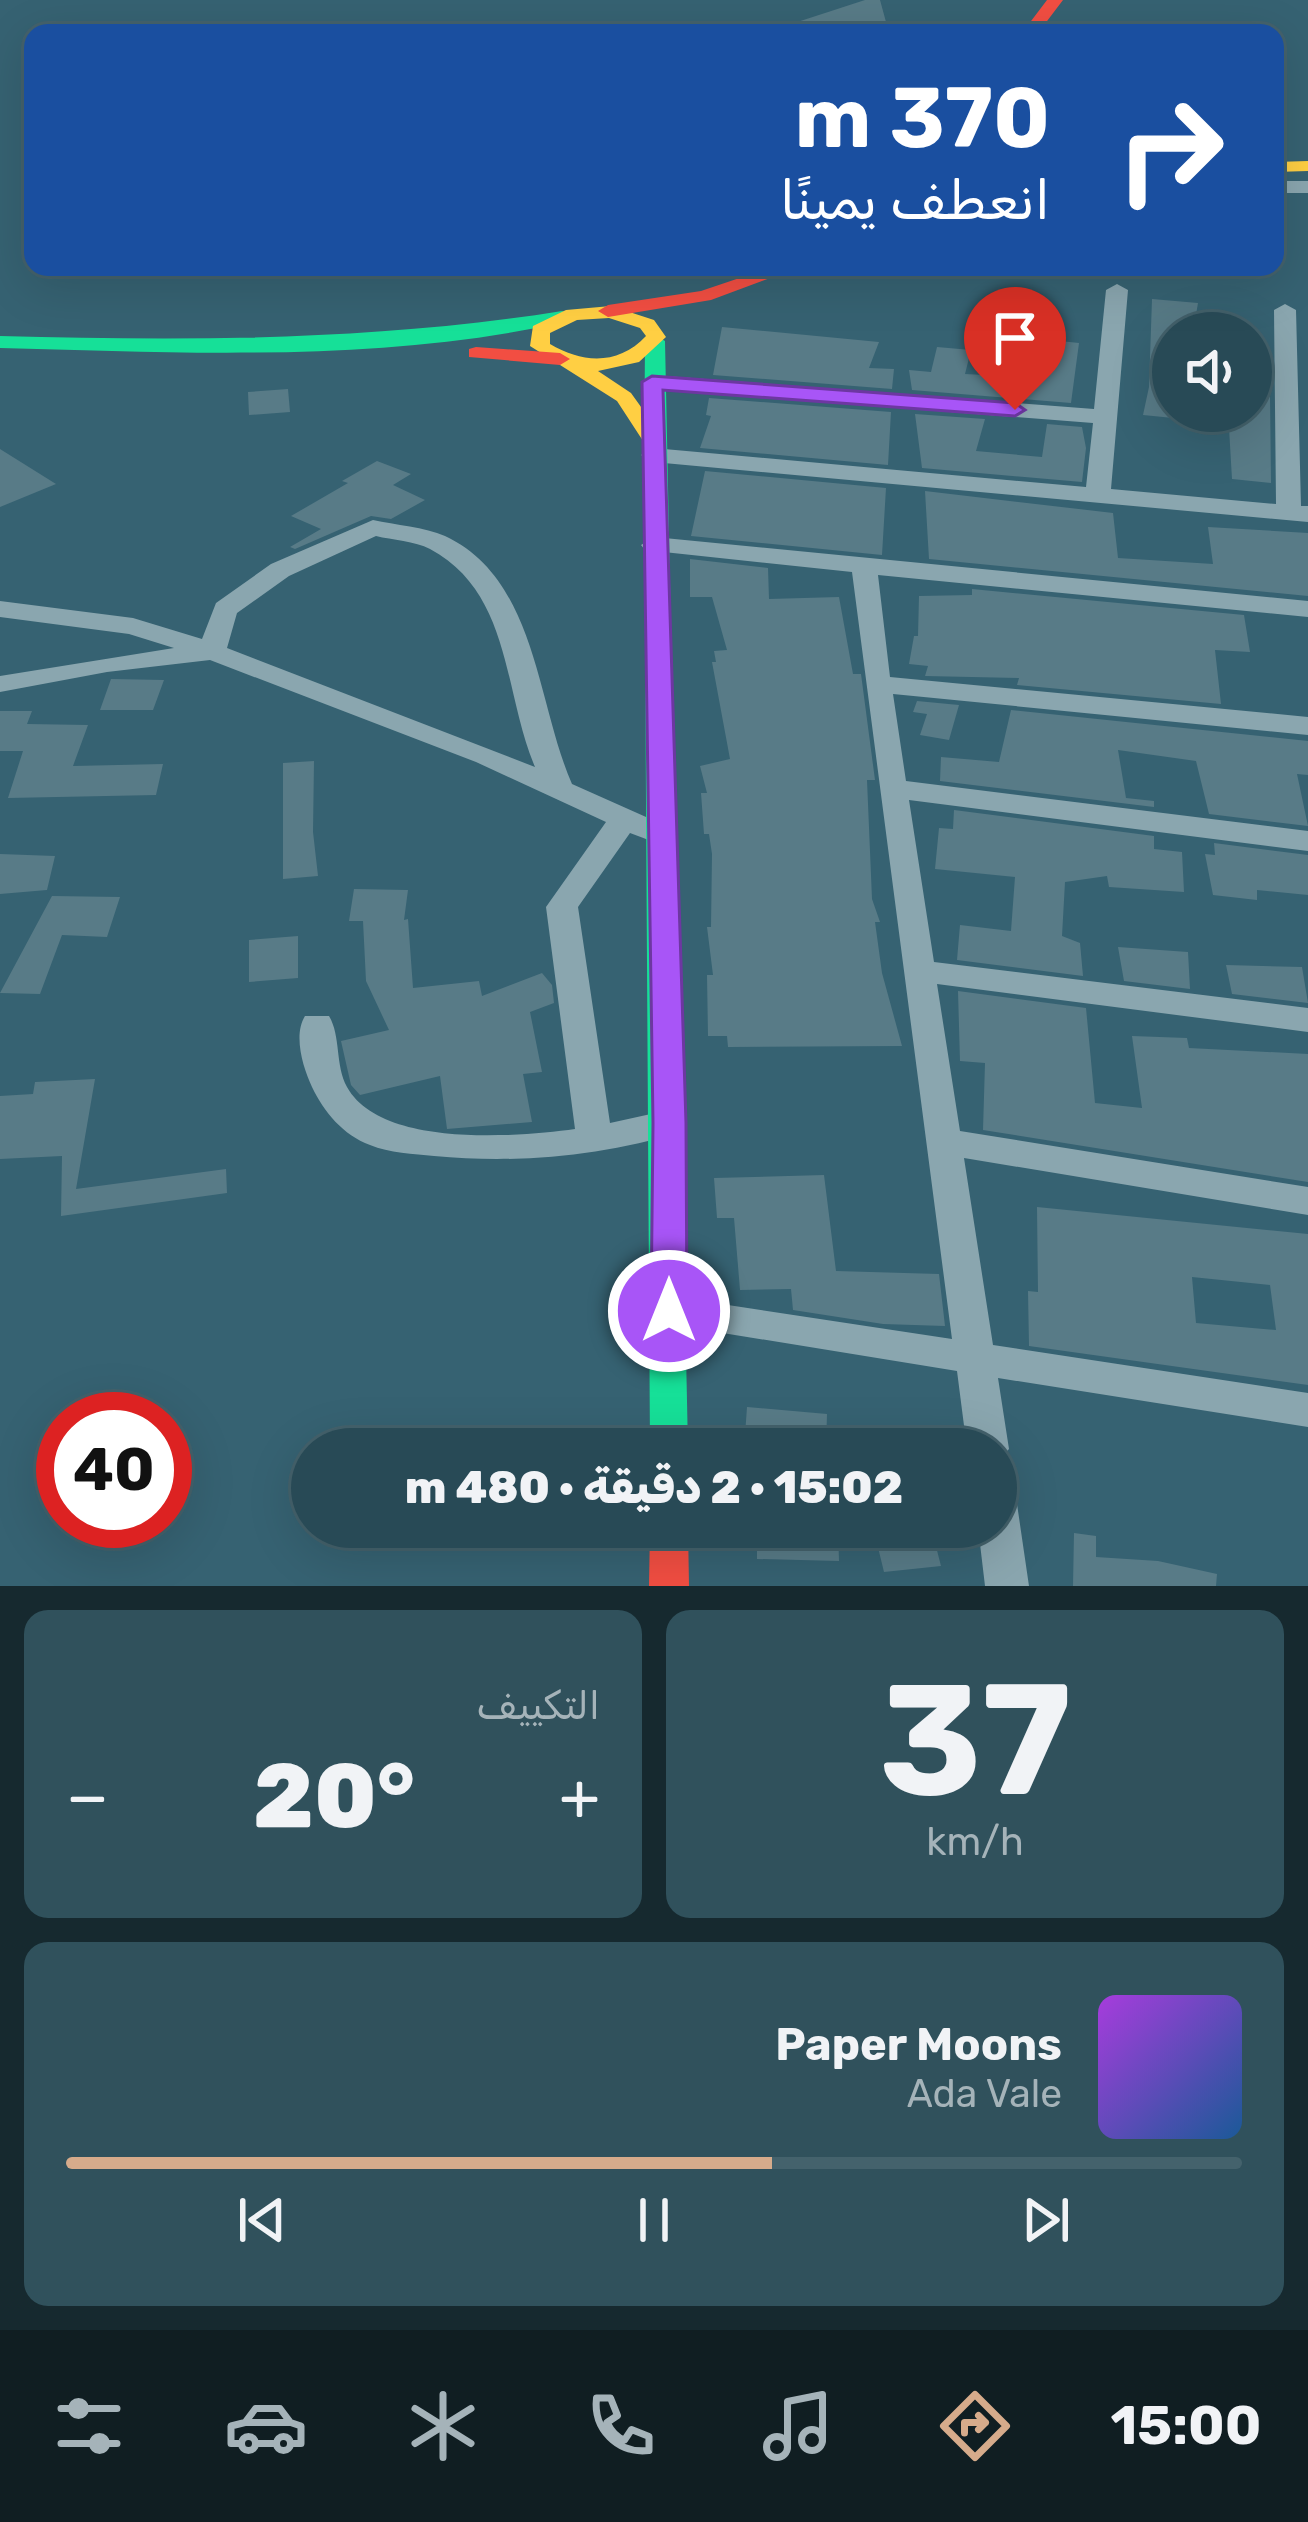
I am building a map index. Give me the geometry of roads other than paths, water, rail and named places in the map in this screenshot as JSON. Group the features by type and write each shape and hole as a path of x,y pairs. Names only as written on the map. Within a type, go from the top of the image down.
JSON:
{"main road":[{"path":"1035,24 1056,0"},
{"path":"0,342 288,344 438,338 682,301 762,276"},
{"path":"0,360 467,353 623,362 650,350 656,339 699,311 803,276"},
{"path":"596,312 638,319 656,339 652,382 669,1123 669,1428"},
{"path":"562,317 540,330 537,338 547,353 625,397 653,447"},
{"path":"669,1548 669,1586"}],"street":[{"path":"1098,495 1117,290"},
{"path":"653,447 1298,513 1285,310"},
{"path":"652,382 1105,417"},
{"path":"212,652 225,610 280,570 373,528 437,542 490,583 519,653 537,738 560,789"},
{"path":"654,545 1308,609"},
{"path":"864,563 877,684 896,789 985,1428"},
{"path":"0,609 133,626 212,652 486,756 662,836"},
{"path":"0,684 107,664 212,652"},
{"path":"877,684 1308,726"},
{"path":"896,789 1308,841"},
{"path":"595,1141 562,907 624,819"},
{"path":"921,970 1308,1020"},
{"path":"316,1024 316,1058 334,1099 364,1128 382,1136 525,1150 595,1141 669,1123"},
{"path":"946,1142 1308,1202"},
{"path":"669,1311 1308,1409"},
{"path":"1002,1548 1007,1586"}]}
